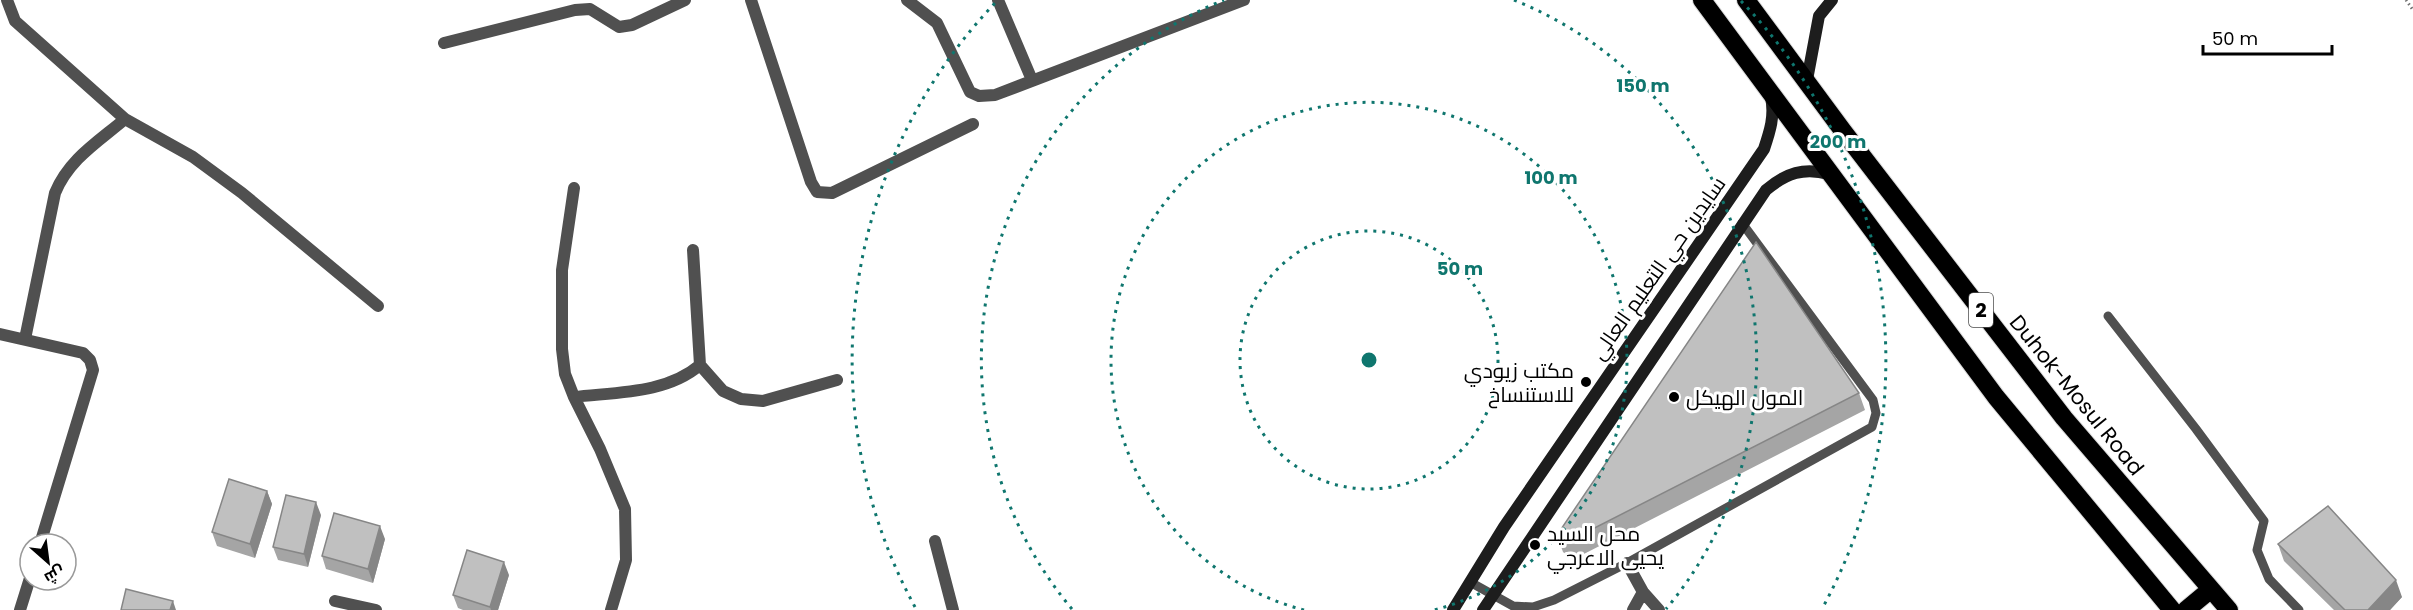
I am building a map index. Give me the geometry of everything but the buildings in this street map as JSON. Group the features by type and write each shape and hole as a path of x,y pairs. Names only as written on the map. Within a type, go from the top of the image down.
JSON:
{"highway":[{"name":"2","path":"1702,0 1996,397 2172,610"},
{"name":"Duhok-Mosul Road","path":"1746,0 1843,131 2064,418 2229,610"},
{"path":"2186,610 2210,590"}],"main road":[{"path":"1807,80 1819,16 1832,0"},
{"name":"سايدين حي التعليم العالي","path":"1453,610 1504,527 1570,429 1764,149 1771,130 1773,109 1769,90"},
{"name":"سايدين حي التعليم العالي","path":"1483,610 1766,190 1777,181 1802,170 1815,170 1829,174"}],"street":[{"path":"7,0 15,21 125,119 193,157 242,194 378,306"},
{"path":"444,43 575,10 590,9 619,27 632,25 685,0"},
{"path":"751,0 811,182 817,192 832,193 972,124"},
{"path":"907,0 937,23 970,92 979,96 995,95 1244,0"},
{"path":"998,0 1032,80"},
{"path":"25,339 55,193 61,178 71,164 125,119"},
{"path":"574,188 562,281 562,349 565,374 574,397 600,449 625,509 626,560 611,610"},
{"path":"693,250 700,364 723,391 741,399 763,401 837,380"},
{"path":"0,334 83,353 90,360 93,370 44,532"},
{"path":"574,397 656,387 675,381 700,364"},
{"path":"934,541 952,610"},
{"path":"1627,563 1643,592 1659,610"},
{"path":"20,610 26,592"},
{"path":"1633,610 1643,592"},
{"path":"335,601 376,610"}],"lane":[{"path":"1470,582 1513,606 1533,608 1554,600 1627,563 1872,427 1876,413 1873,400 1742,223"},
{"path":"2108,316 2264,521 2257,550 2269,579 2298,610"}],"path":[{"path":"2406,0 2413,10"}],"place":[{"name":"مكتب زيودي للاستنساخ","path":"1586,382"},
{"name":"المول الهيكل","path":"1674,397"},
{"name":"محل السيد يحيى الاعرجي","path":"1535,545"}]}
